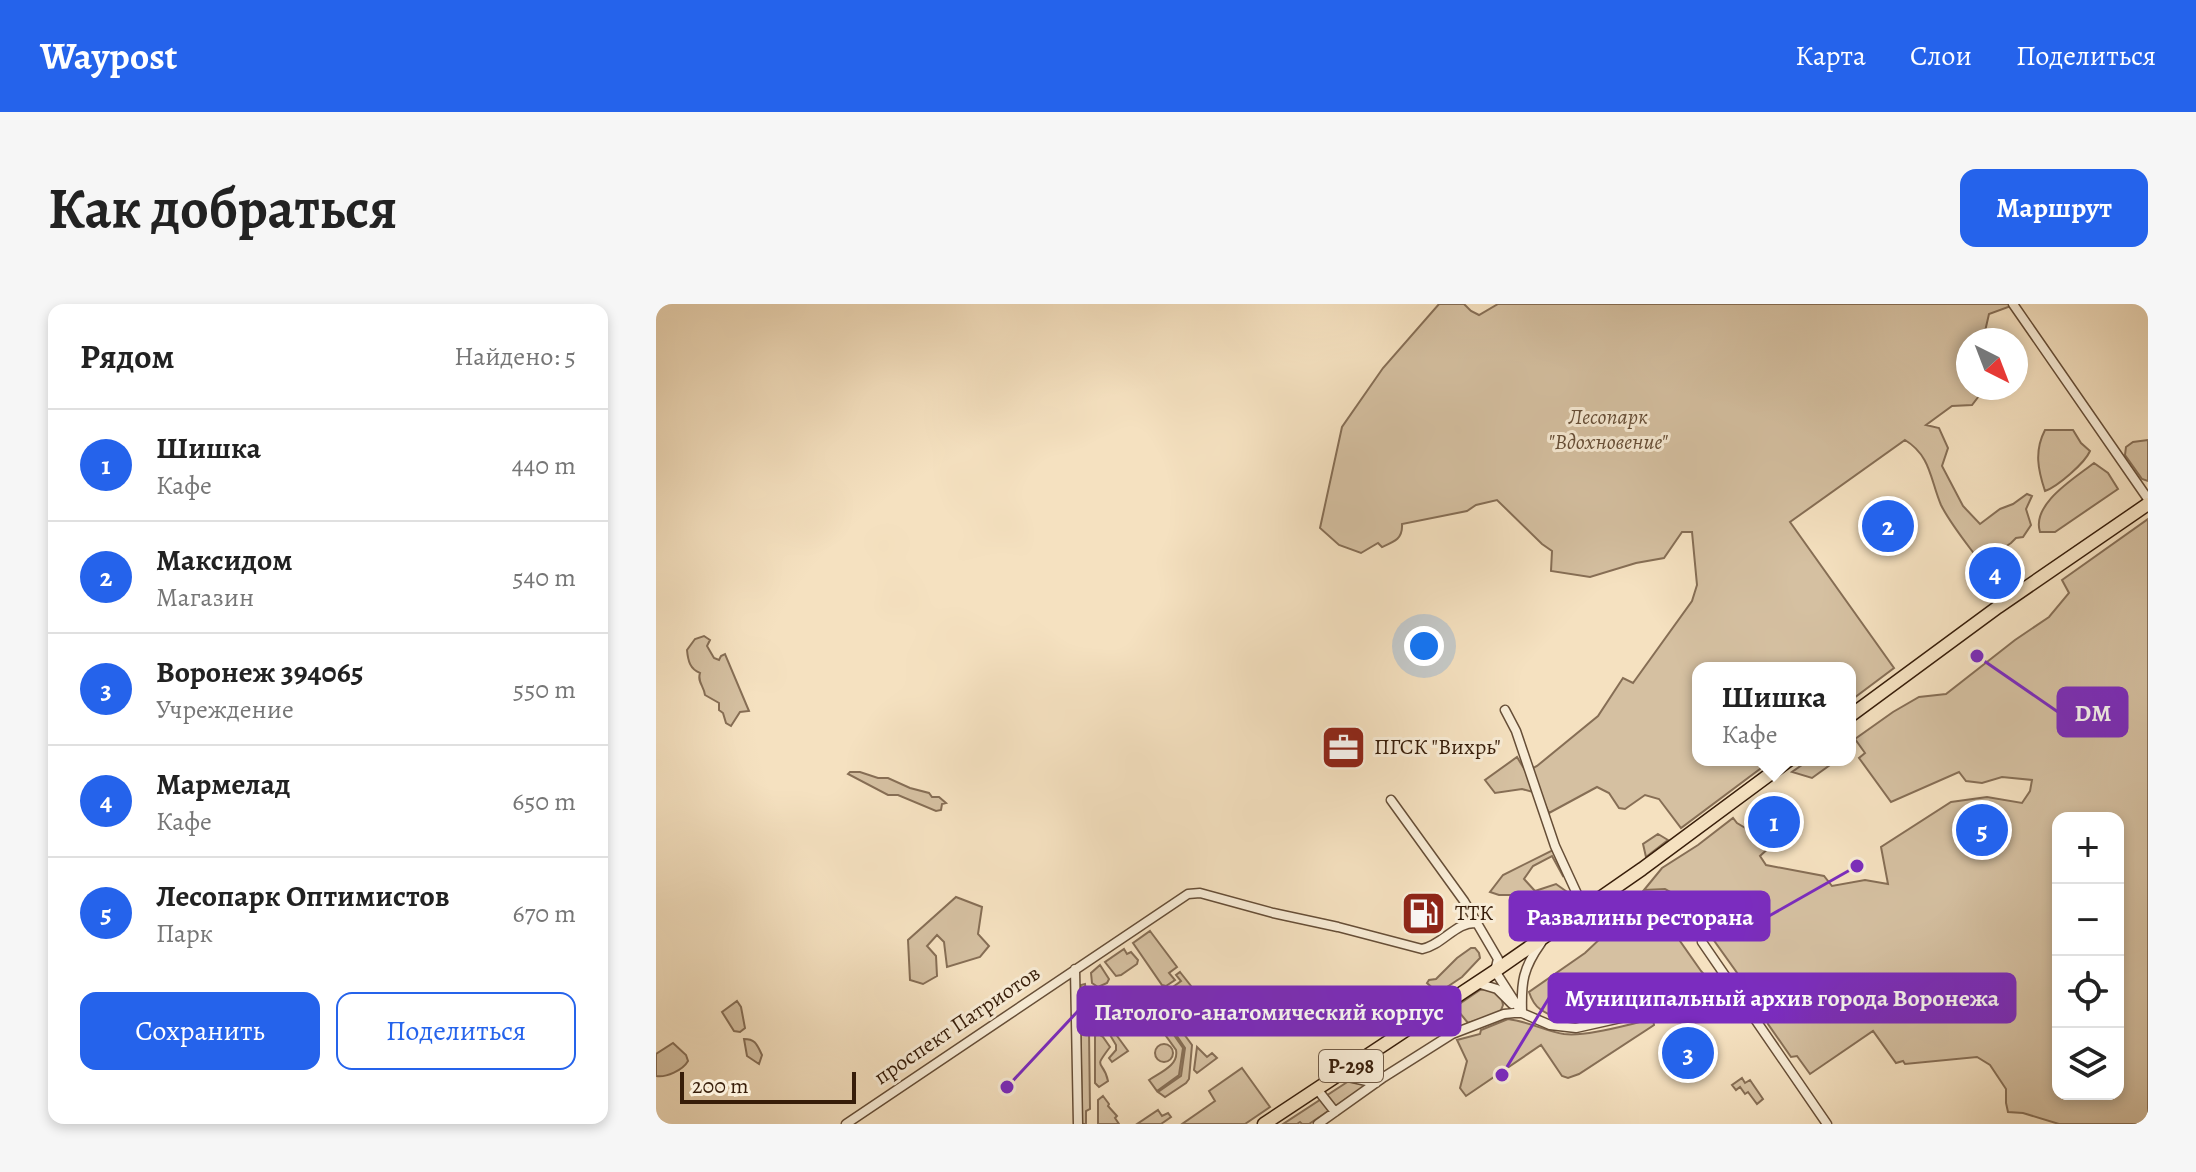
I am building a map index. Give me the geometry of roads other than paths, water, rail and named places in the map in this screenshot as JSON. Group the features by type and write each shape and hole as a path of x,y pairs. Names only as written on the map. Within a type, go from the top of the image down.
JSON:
{"highway":[{"path":"1856,712 2148,501"},
{"name":"Р-298","path":"1264,1124 1547,935 1781,766"}],"street":[{"path":"2013,304 2148,501"},
{"path":"1505,710 1516,731 1555,846 1584,909"},
{"path":"1391,800 1477,923 1498,959 1495,971 1522,1013"},
{"name":"проспект Патриотов","path":"846,1124 1188,894 1200,893 1422,949 1431,947 1467,922 1477,923"},
{"path":"1522,1013 1522,976 1547,935"},
{"path":"1702,942 1827,1124"},
{"path":"1075,969 1078,1124"},
{"path":"1476,983 1497,989 1522,1013 1550,1025 1576,1028 1728,994 1740,998"},
{"path":"1318,1124 1452,1034 1504,1014 1522,1013"},
{"path":"1338,1074 1376,1083"},
{"path":"1317,1089 1335,1112"}],"place":[{"name":"Максидом","path":"1888,526"},
{"name":"Мармелад","path":"1995,573"},
{"name":"DM","path":"1977,656"},
{"name":"ПГСК \"Вихрь\"","path":"1343,747"},
{"name":"Шишка","path":"1774,822"},
{"name":"Лесопарк Оптимистов","path":"1982,830"},
{"name":"Развалины ресторана","path":"1857,866"},
{"name":"ТТК","path":"1424,913"},
{"name":"Воронеж 394065","path":"1688,1053"},
{"name":"Муниципальный архив города Воронежа","path":"1502,1075"},
{"name":"Патолого-анатомический корпус","path":"1007,1087"}],"park label":[{"name":"Лесопарк \"Вдохновение\"","path":"1608,430"}]}
